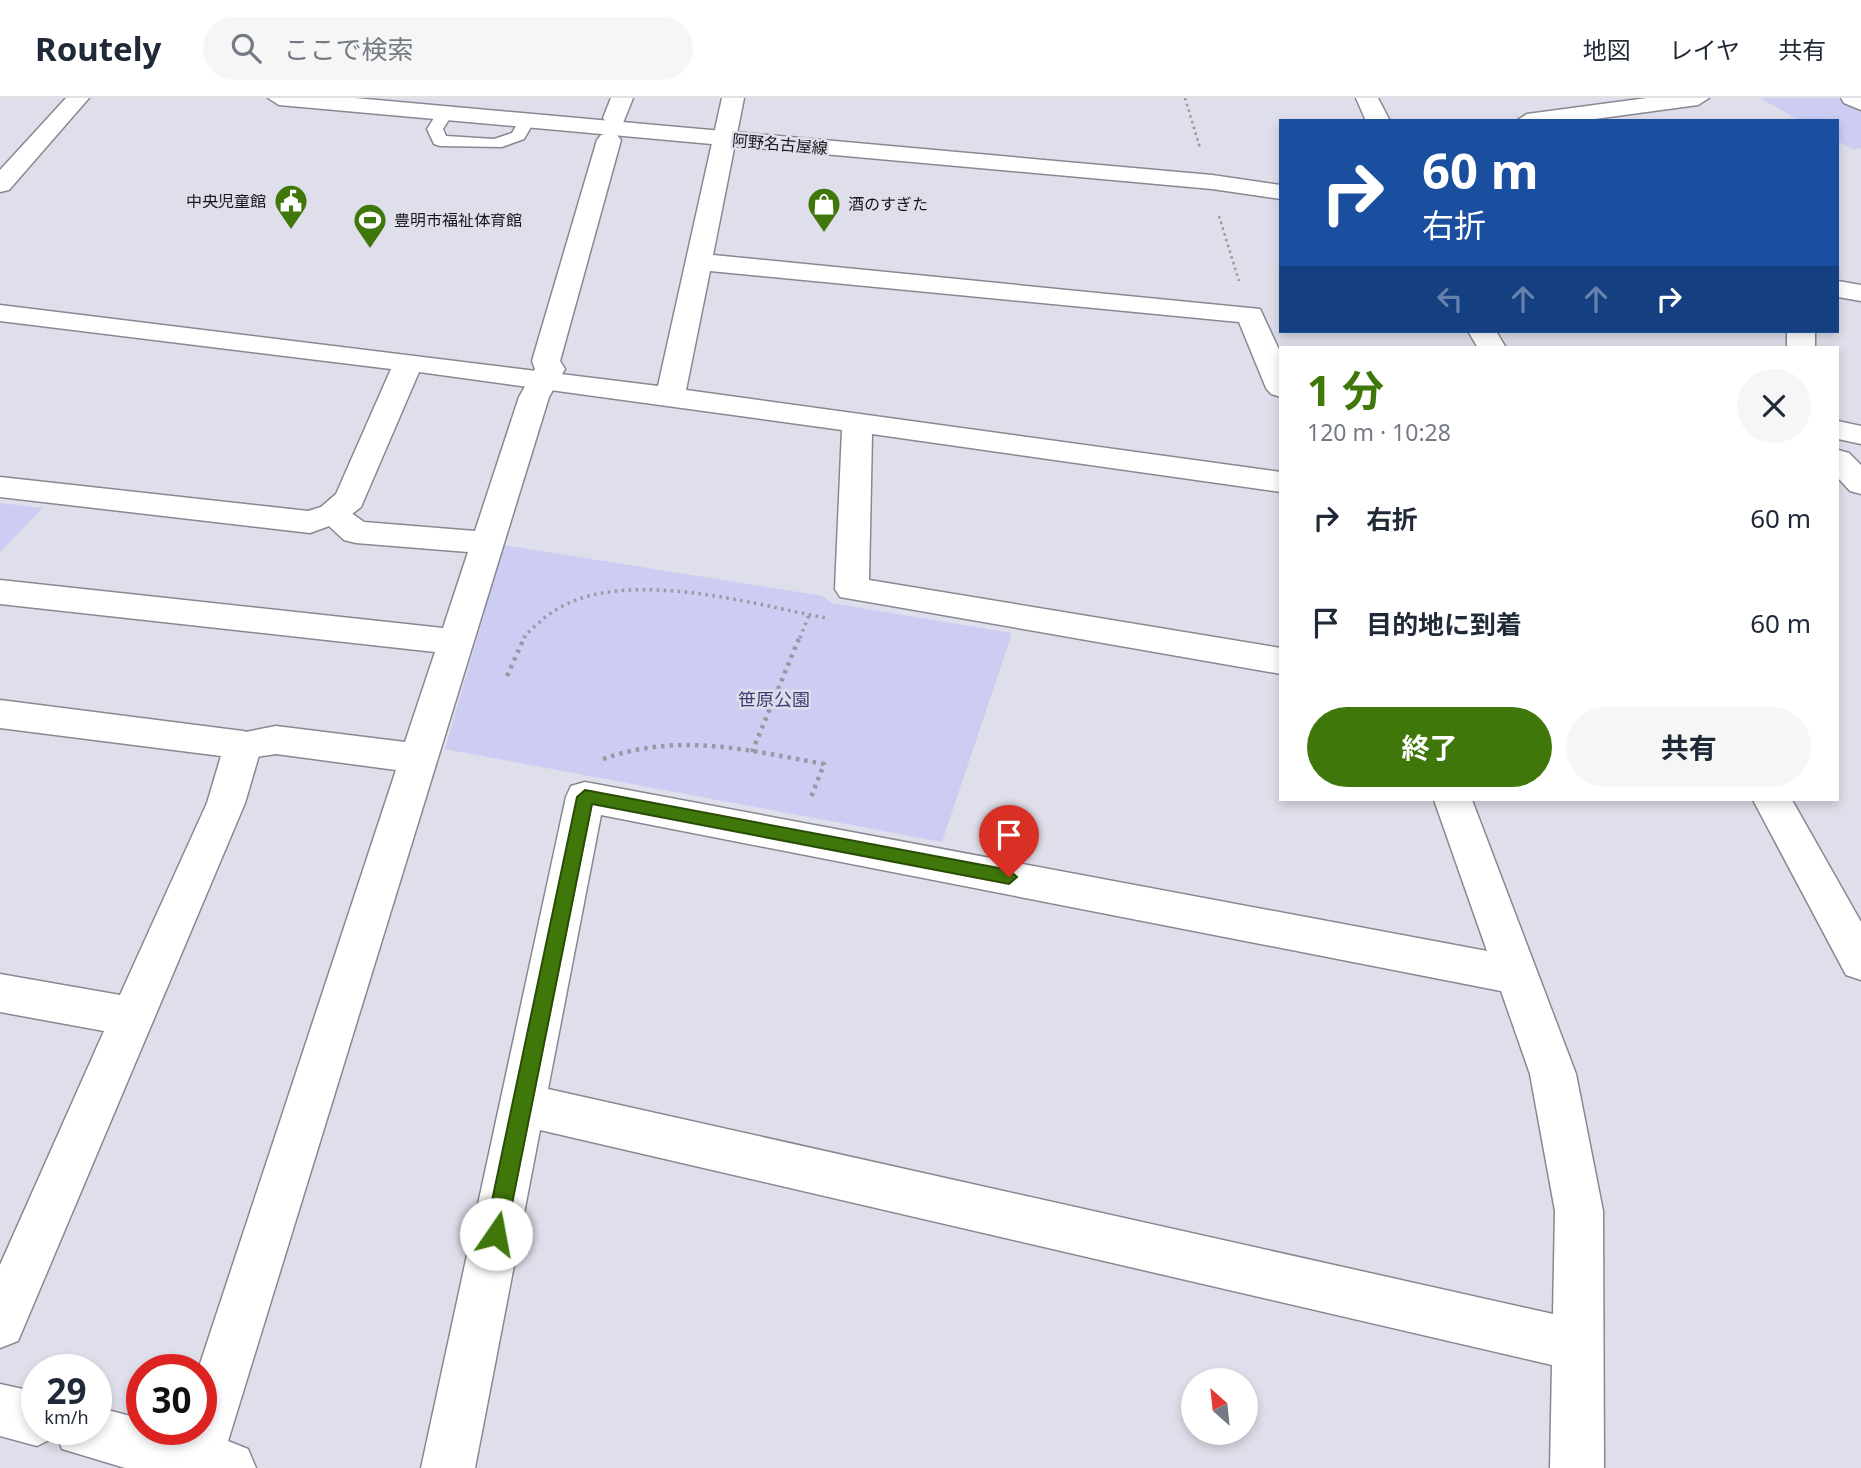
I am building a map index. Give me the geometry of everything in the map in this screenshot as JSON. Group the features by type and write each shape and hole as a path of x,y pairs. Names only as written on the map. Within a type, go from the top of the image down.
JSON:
{"street":[{"path":"0,185 78,98"},
{"name":"阿野名古屋線","path":"279,98 1212,182 1279,192"},
{"path":"670,397 733,98"},
{"path":"1367,98 1377,119"},
{"path":"1541,119 1698,98"},
{"path":"1852,98 1861,103"},
{"path":"112,1439 206,1465 418,758 534,397 550,369 546,361 615,119"},
{"path":"700,262 1250,315 1279,383"},
{"path":"1839,289 1861,293"},
{"path":"0,313 545,379 1279,482"},
{"path":"0,487 310,522 332,514 350,500 409,362"},
{"path":"857,423 852,589 1279,661"},
{"path":"1839,430 1861,435"},
{"path":"1839,461 1861,484"},
{"path":"332,514 356,532 487,543"},
{"path":"0,592 456,642"},
{"path":"0,714 243,746 276,740 418,758"},
{"path":"0,1323 226,803 243,746"},
{"path":"448,1468 585,797 1515,975"},
{"path":"1453,801 1552,1074 1579,1211 1577,1468"},
{"path":"1773,801 1861,962"},
{"path":"0,993 133,1017"},
{"path":"522,1104 1576,1345"},
{"path":"0,1409 21,1415"}],"path":[{"path":"1185,98 1202,157"},
{"path":"1216,208 1250,315"},
{"path":"507,676 511,659 533,624 558,606 592,594 650,589 873,625 882,594"},
{"path":"752,752 809,615"},
{"path":"585,797 586,771 619,752 648,743 687,742 824,764 796,836"}],"green space":[{"path":"1760,98 1840,98 1861,109 1861,148 1853,150 1839,142 1839,119 1797,119"},
{"path":"0,503 43,508 0,552"},
{"name":"笹原公園","path":"504,545 823,596 831,603 1012,633 942,842 445,749"}],"place":[{"name":"中央児童館","path":"291,231"},
{"name":"酒のすぎた","path":"824,234"},
{"name":"豊明市福祉体育館","path":"370,250"}],"route":[{"path":"496,1234 585,797 1009,877"}]}
